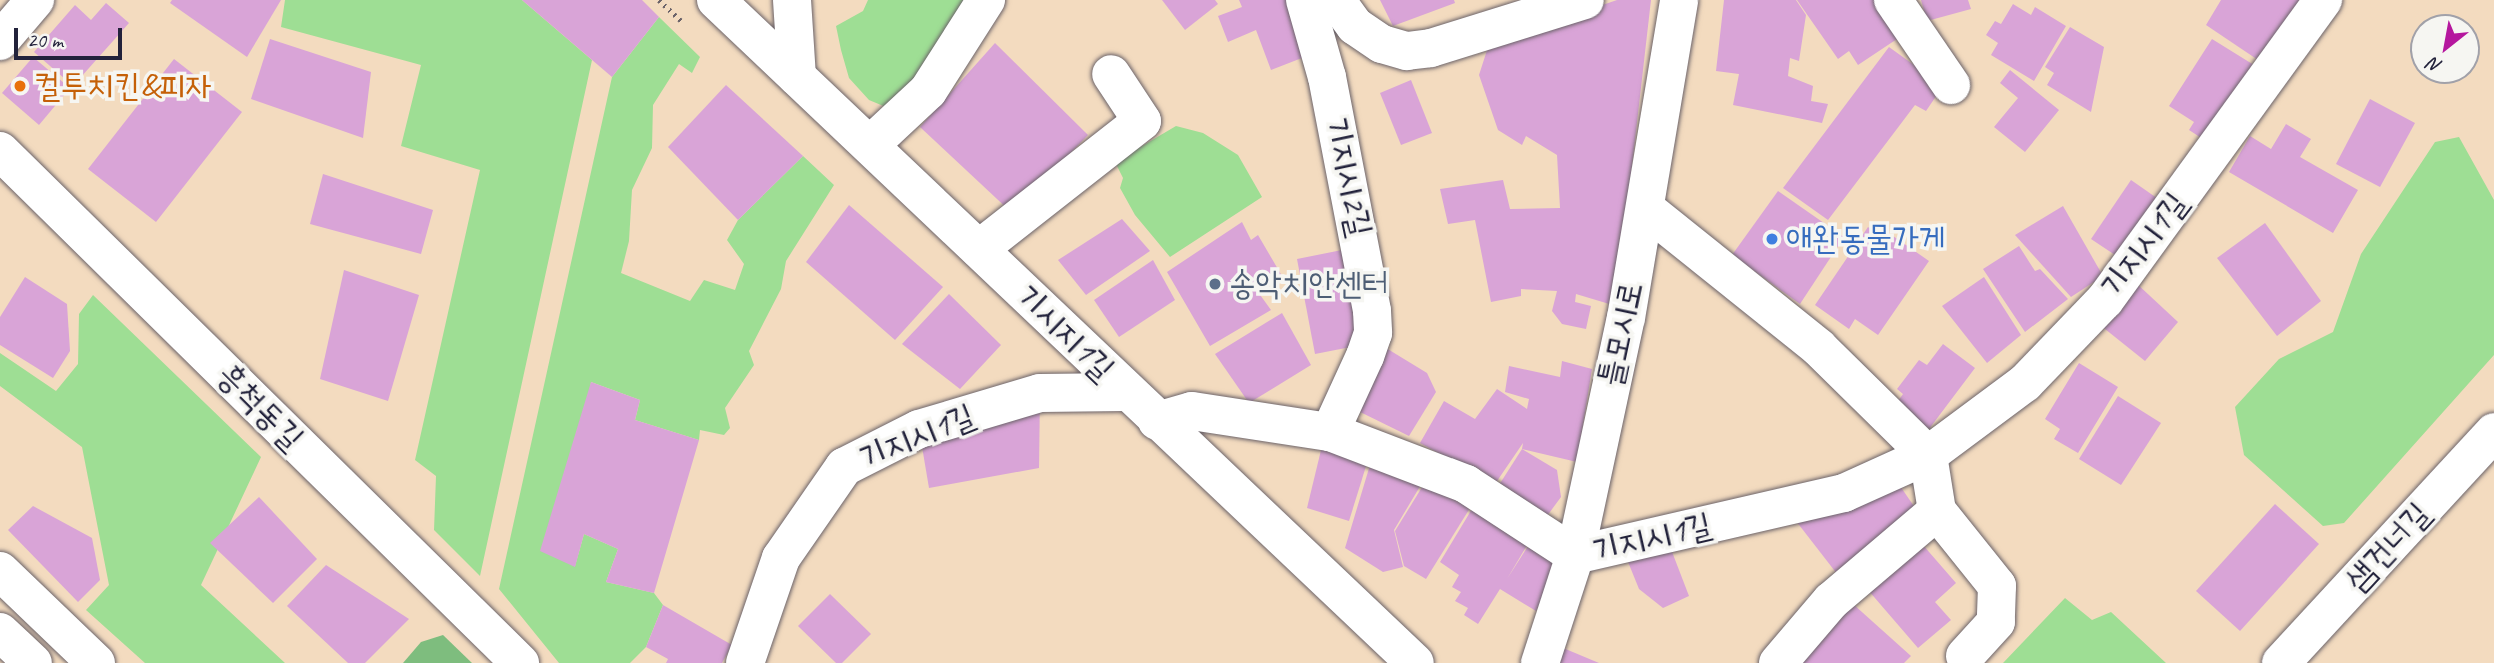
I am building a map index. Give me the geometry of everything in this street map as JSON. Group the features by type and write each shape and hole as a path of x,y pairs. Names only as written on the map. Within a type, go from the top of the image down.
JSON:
{"street":[{"path":"0,41 35,0"},
{"name":"기시지1길","path":"716,0 979,249 1125,392 1415,663"},
{"path":"792,0 797,77"},
{"path":"870,145 928,91 986,0"},
{"name":"기지시2길","path":"1305,0 1327,77 1373,311 1373,332 1365,356 1329,432"},
{"path":"1336,0 1355,26 1382,44 1407,51 1431,48 1585,0"},
{"name":"틀모시로","path":"1540,663 1575,555 1646,209 1679,0"},
{"path":"1893,0 1951,85"},
{"name":"기지시1길","path":"1575,555 1844,493 1928,455 2025,383 2105,300 2323,0"},
{"path":"979,249 1142,121 1111,74"},
{"name":"흥척동길","path":"0,151 520,663"},
{"path":"1646,209 1818,347 1928,455 1937,511 1997,586 1996,622 1965,656"},
{"name":"기지시1길","path":"745,663 781,558 844,467 919,429 1040,393 1125,392"},
{"path":"1157,421 1192,411 1329,432 1466,484 1575,555"},
{"name":"샘건너길","path":"2281,663 2494,432"},
{"path":"1778,663 1831,601 1937,511"},
{"path":"0,571 96,663"},
{"path":"0,632 33,663"}],"green space":[{"path":"285,0 522,0 592,60 480,576 434,530 436,476 415,460 480,170 401,146 421,65 281,27"},
{"path":"868,0 978,0 893,110 869,100 849,78 841,50 836,26 863,11"},
{"path":"659,17 700,57 692,73 679,64 653,105 652,148 632,190 629,241 621,273 690,301 704,280 735,290 744,264 727,240 738,220 803,156 834,185 786,261 781,289 749,351 754,365 725,408 730,428 724,435 700,430 699,440 635,420 640,400 591,382 575,566 584,534 618,549 606,582 654,593 663,605 646,647 630,663 559,663 499,589 612,77"},
{"path":"1176,126 1203,133 1238,155 1262,197 1170,257 1135,215 1120,188 1123,178 1115,162"},
{"path":"2459,137 2494,200 2494,355 2344,523 2323,526 2244,455 2235,407 2279,359 2333,332 2361,254 2435,142"},
{"path":"93,295 261,457 201,585 285,663 145,663 86,610 109,585 82,447 0,386 0,353 56,391 78,364 79,314"},
{"path":"2065,598 2092,620 2111,612 2166,663 2003,663"},
{"path":"443,635 472,663 403,663 421,642"}],"building":[{"path":"172,0 281,0 247,57 170,3"},
{"path":"522,0 642,0 659,17 612,77"},
{"path":"1162,0 1215,0 1218,4 1185,30"},
{"path":"1239,0 1286,0 1307,56 1271,70 1256,30 1228,42 1218,16 1242,7"},
{"path":"1380,0 1454,0 1455,3 1393,26"},
{"path":"1617,0 1651,0 1616,306 1576,294 1575,302 1591,306 1586,329 1562,324 1552,311 1557,291 1521,289 1521,296 1491,302 1475,220 1448,224 1440,189 1503,180 1510,209 1560,208 1557,155 1526,136 1522,145 1498,130 1479,75 1489,44"},
{"path":"1724,0 1796,0 1806,15 1799,61 1790,58 1788,76 1813,86 1811,101 1828,104 1822,123 1733,105 1739,74 1716,71"},
{"path":"1797,0 1875,0 1900,37 1858,65 1849,51 1838,59"},
{"path":"1921,0 1968,0 1971,9 1927,21"},
{"path":"2221,0 2300,0 2261,62 2206,25"},
{"path":"106,3 129,23 73,86 34,52 75,5 91,20"},
{"path":"2013,4 2031,15 2035,7 2066,26 2034,81 1991,55 1998,43 1986,35 1995,21 2001,24"},
{"path":"2070,27 2104,47 2091,112 2047,85 2054,73 2045,67"},
{"path":"270,39 371,72 363,138 251,99"},
{"path":"2212,39 2262,70 2209,143 2189,130 2194,122 2169,106"},
{"path":"995,43 1088,135 1012,213 920,127"},
{"path":"1889,47 1943,86 1926,111 1915,105 1828,220 1783,188"},
{"path":"33,57 70,88 39,125 2,93"},
{"path":"174,59 242,112 156,222 88,169"},
{"path":"2010,70 2059,110 2025,152 1994,127 2018,98 2000,83"},
{"path":"1411,80 1432,133 1401,145 1380,93"},
{"path":"726,85 803,156 738,220 668,147"},
{"path":"2370,99 2415,123 2380,187 2336,164"},
{"path":"2286,124 2311,139 2300,157 2358,190 2333,233 2229,172 2250,136 2271,149"},
{"path":"323,174 433,210 421,254 310,224"},
{"path":"2131,180 2164,203 2121,259 2091,239"},
{"path":"1778,191 1844,237 1800,304 1732,255"},
{"path":"849,205 943,287 895,340 806,262"},
{"path":"2063,206 2103,276 2071,297 2015,235"},
{"path":"1122,219 1150,251 1086,295 1058,260"},
{"path":"1242,222 1251,240 1258,235 1282,276 1258,292 1271,310 1210,346 1167,272"},
{"path":"2265,223 2321,301 2277,336 2217,258"},
{"path":"1868,227 1879,235 1883,229 1929,261 1878,335 1855,319 1849,329 1815,305"},
{"path":"2019,246 2035,271 2040,269 2068,299 2025,332 1983,269"},
{"path":"1342,250 1361,345 1315,354 1297,259"},
{"path":"1153,260 1175,300 1119,337 1094,300"},
{"path":"344,270 419,295 388,401 320,379"},
{"path":"25,277 67,304 70,351 53,378 0,345 0,317"},
{"path":"1984,277 2021,335 1987,363 1942,306"},
{"path":"2135,282 2178,322 2145,361 2100,325"},
{"path":"949,294 1001,345 960,389 902,344"},
{"path":"1282,313 1311,365 1249,403 1215,354"},
{"path":"1943,344 1975,368 1929,429 1896,404 1903,394 1897,389 1919,360 1927,365"},
{"path":"1386,348 1427,373 1436,392 1409,436 1354,409"},
{"path":"1562,361 1592,369 1577,462 1522,449 1523,443 1495,484 1420,443 1444,401 1475,419 1497,389 1527,409 1529,399 1505,392 1509,366 1560,377"},
{"path":"2079,363 2118,387 2078,453 2054,439 2060,429 2045,419"},
{"path":"591,382 640,400 635,420 699,440 654,593 606,582 618,549 584,534 575,567 540,551"},
{"path":"1040,393 1039,468 929,488 919,429"},
{"path":"2118,396 2161,423 2121,485 2079,459"},
{"path":"1322,446 1367,463 1349,521 1307,508"},
{"path":"1522,449 1557,470 1561,497 1547,516 1499,485"},
{"path":"1370,465 1422,483 1394,530 1403,567 1383,572 1345,548"},
{"path":"1898,483 1920,515 1841,579 1796,521"},
{"path":"1424,484 1470,508 1426,579 1404,566 1395,531"},
{"path":"259,497 317,559 273,603 210,543"},
{"path":"2275,504 2319,544 2240,631 2196,591"},
{"path":"33,506 92,538 100,580 78,602 8,530"},
{"path":"1472,509 1529,542 1507,579 1530,543 1562,564 1536,611 1500,589 1478,624 1464,615 1468,608 1455,601 1461,592 1452,587 1459,575 1440,562"},
{"path":"1916,537 1956,583 1935,602 1951,620 1918,648 1862,583"},
{"path":"1669,544 1689,596 1663,608 1639,589 1626,557"},
{"path":"326,565 409,619 365,663 348,663 287,606"},
{"path":"830,594 871,634 842,663 836,663 798,626"},
{"path":"1853,604 1911,656 1904,663 1799,663"},
{"path":"663,605 732,645 722,663 666,663 668,659 646,647"},
{"path":"1556,645 1599,663 1549,663"}],"place":[{"name":"컬투치킨&피자","path":"20,86"},
{"name":"애완동물가게","path":"1772,239"},
{"name":"송악치안센터","path":"1215,284"}]}
